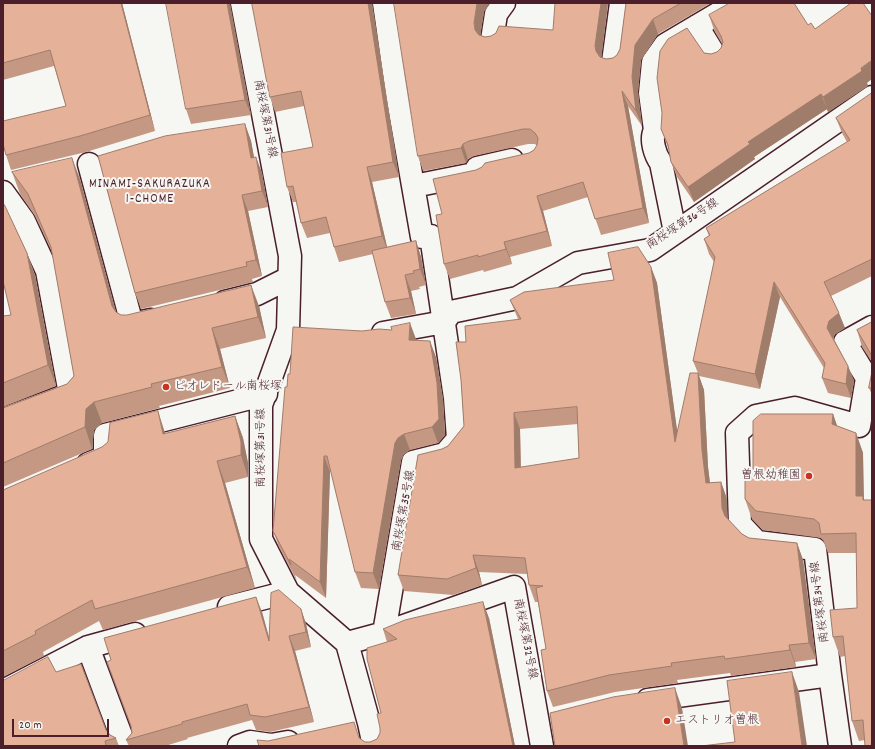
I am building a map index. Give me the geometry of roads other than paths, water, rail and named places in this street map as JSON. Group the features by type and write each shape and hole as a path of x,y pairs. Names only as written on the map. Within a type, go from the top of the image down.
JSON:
{"street":[{"name":"南桜塚第31号線","path":"242,3 290,256 289,278 296,330 261,405 261,539 288,592 347,643"},
{"path":"384,3 397,94 422,237 430,236 444,322"},
{"path":"492,40 496,14 504,3"},
{"path":"613,62 621,3"},
{"path":"676,232 661,162 657,158 652,135 654,130 650,94 653,62 665,45 736,3"},
{"path":"696,26 716,57"},
{"name":"南桜塚第36号線","path":"360,335 368,335 444,322 451,312 517,298 578,263 650,250 872,97"},
{"path":"242,129 265,126"},
{"path":"414,186 479,173 477,168 531,156"},
{"path":"68,169 110,157"},
{"path":"89,164 132,324 169,315"},
{"path":"3,419 70,394 47,271 8,186"},
{"path":"206,306 257,294 289,278"},
{"name":"南桜塚第35号線","path":"384,633 413,462 445,454 458,439 456,398 444,322"},
{"name":"南桜塚第34号線","path":"840,746 815,548 757,542 740,524 737,433 756,416 795,408 859,426 867,378 845,342 872,327"},
{"path":"68,473 105,457 105,435 266,394"},
{"name":"南桜塚第32号線","path":"347,643 384,633 514,587 540,724 542,746"},
{"path":"208,613 288,592"},
{"path":"3,691 88,647 156,628"},
{"path":"347,643 374,746"},
{"path":"88,647 125,746"},
{"path":"625,703 830,675"},
{"path":"540,724 561,719"},
{"path":"347,728 369,723"},
{"path":"239,746 250,742 271,746 309,737"}],"place":[{"name":"ピオレドール南桜塚","path":"166,387"},
{"name":"曽根幼稚園","path":"809,476"},
{"name":"エストリオ曽根","path":"667,721"}],"district":[{"name":"MINAMI-SAKURAZUKA 1-CHOME","path":"150,192"}]}
